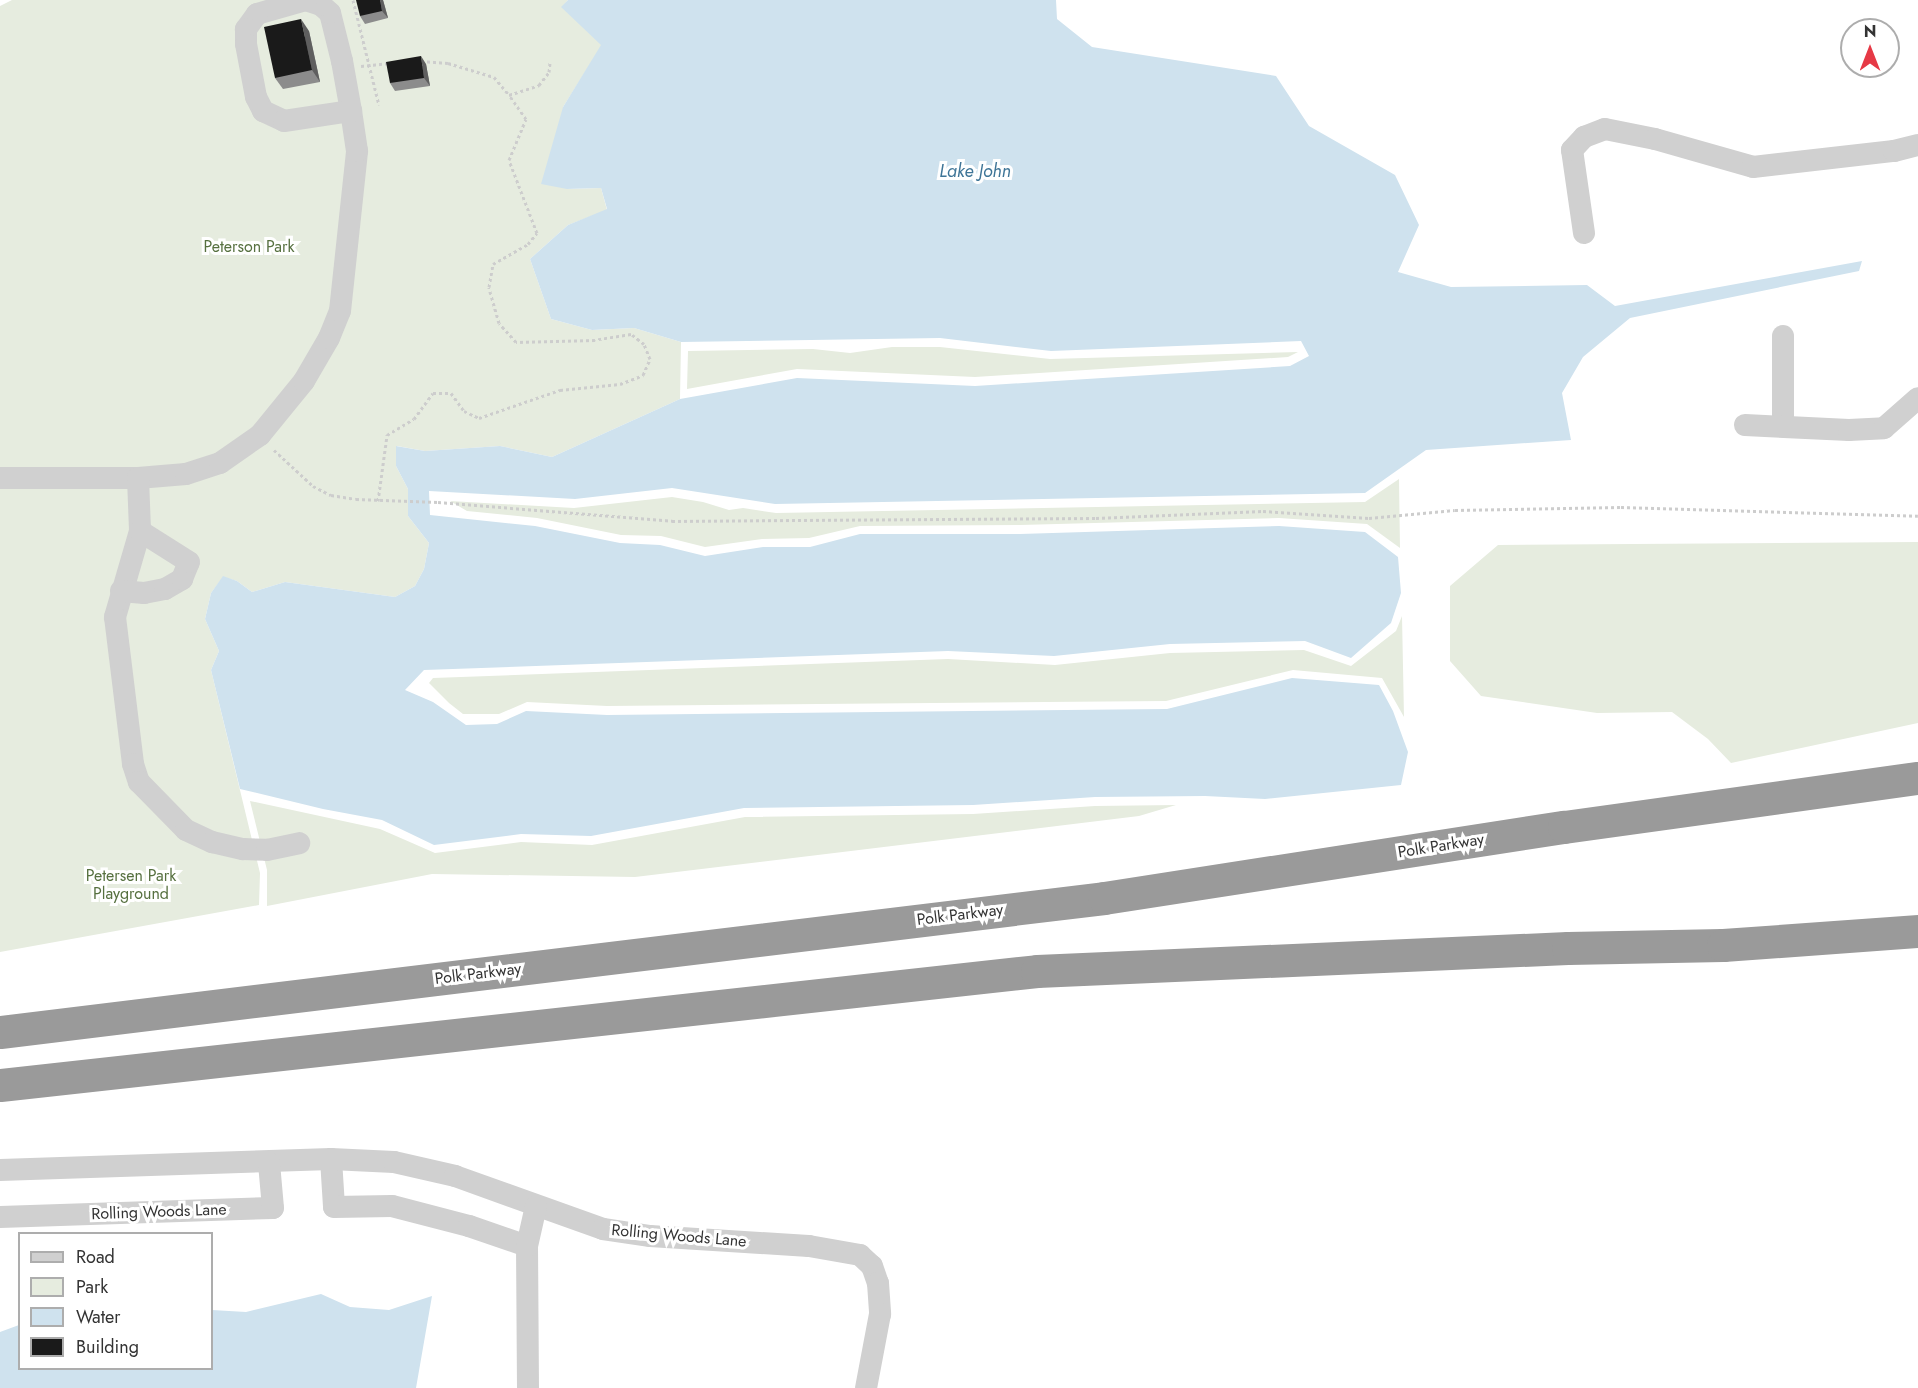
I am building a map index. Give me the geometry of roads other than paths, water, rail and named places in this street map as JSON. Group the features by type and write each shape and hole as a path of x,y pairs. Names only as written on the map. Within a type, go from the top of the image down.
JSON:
{"highway":[{"name":"Polk Parkway","path":"0,1032 1104,898 1564,827 1918,778"},
{"path":"0,1085 1037,971 1520,950 1723,945 1918,931"}],"street":[{"path":"0,478 138,478 186,474 220,463 261,435 304,381 329,338 340,311 357,151 351,111 330,13 321,5 306,0 257,14 246,29 246,44 256,97 263,111 284,122 351,111"},
{"path":"1584,233 1572,150 1584,137 1605,129 1655,139 1753,167 1894,151 1918,145"},
{"path":"1783,336 1783,425"},
{"path":"1745,425 1783,425 1849,430 1884,428 1918,398"},
{"path":"138,478 140,531 115,617 133,764 139,782 186,830 212,842 243,849 267,850 299,843"},
{"path":"121,591 144,593 165,589 182,579 189,562 140,531"},
{"path":"332,1159 333,1207 392,1206 470,1226 527,1246"},
{"name":"Rolling Woods Lane","path":"0,1170 269,1163 332,1159 394,1162 423,1168 489,1188 603,1229 650,1236 809,1246 860,1255 872,1266 878,1283 880,1314 866,1388"},
{"name":"Rolling Woods Lane","path":"0,1217 273,1208 269,1163"},
{"path":"528,1388 527,1246 536,1206"}],"water":[{"name":"Lake John","path":"568,0 1056,0 1057,19 1092,47 1276,76 1309,126 1395,175 1419,225 1398,272 1451,287 1587,285 1615,306 1862,261 1859,271 1630,318 1583,357 1562,393 1571,440 1426,450 1365,493 775,504 672,488 575,499 429,491 430,515 535,526 620,543 660,545 705,556 763,547 810,547 860,534 1020,534 1279,526 1365,532 1398,557 1401,593 1391,623 1351,658 1305,641 1170,644 1054,656 948,651 424,670 405,690 433,702 466,725 497,724 526,711 607,715 1167,709 1292,678 1379,685 1393,711 1408,752 1401,785 1265,799 1205,796 1095,797 973,805 744,808 591,836 521,834 434,845 382,820 323,809 240,789 211,670 219,651 205,619 211,593 223,576 237,581 252,592 285,582 395,597 415,586 424,569 429,543 408,516 408,489 396,466 396,446 425,451 500,446 552,457 680,399 797,378 975,386 1290,366 1309,356 1301,341 1051,351 940,338 681,342 634,328 592,330 551,319 530,259 568,225 607,209 601,188 567,189 541,184 563,107 601,45 561,7"},
{"path":"321,1294 350,1307 389,1310 432,1296 416,1388 0,1388 0,1332 18,1325 18,1370 213,1370 213,1310 246,1312"}],"park label":[{"name":"Peterson Park","path":"249,247"},
{"name":"Petersen Park Playground","path":"131,885"}]}
